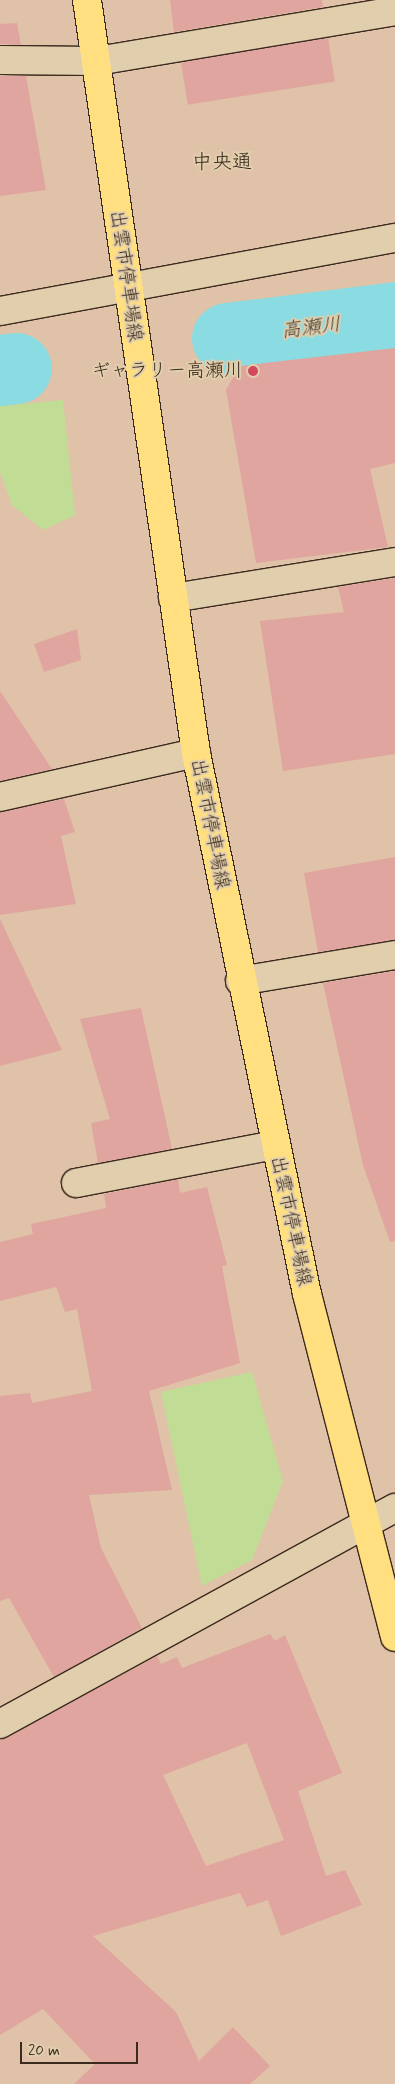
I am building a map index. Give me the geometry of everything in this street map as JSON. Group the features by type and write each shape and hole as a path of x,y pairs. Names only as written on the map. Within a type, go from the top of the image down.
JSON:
{"main road":[{"name":"出雲市停車場線","path":"87,0 127,287 196,753 240,981 275,1146 365,1526 395,1637"}],"street":[{"path":"0,60 97,61 395,11"},
{"path":"0,311 395,238"},
{"path":"173,598 395,562"},
{"path":"0,798 196,753"},
{"path":"240,981 395,955"},
{"path":"76,1183 275,1146"},
{"path":"0,1724 395,1508"}],"green space":[{"path":"63,400 75,515 43,530 12,505 0,472 0,406"},
{"path":"252,1372 283,1481 252,1560 202,1586 161,1392"}],"building":[{"path":"170,0 322,0 323,7 174,32"},
{"path":"17,23 21,45 0,44 0,24"},
{"path":"328,38 335,81 188,105 181,61"},
{"path":"0,76 26,76 46,190 0,196"},
{"path":"395,348 395,463 370,469 388,547 256,563 226,390 240,366"},
{"path":"395,578 395,754 283,771 260,621 344,612 338,587"},
{"path":"77,629 81,660 44,672 34,644"},
{"path":"0,691 52,769 0,781"},
{"path":"64,799 75,832 61,836 76,904 0,915 0,812"},
{"path":"395,857 395,940 318,952 304,873"},
{"path":"0,919 62,1050 0,1066"},
{"path":"395,971 395,1241 390,1242 363,1165 323,983"},
{"path":"141,1008 172,1149 98,1163 91,1123 110,1119 80,1019"},
{"path":"178,1179 180,1193 207,1187 227,1265 222,1266 240,1363 149,1391 172,1490 89,1495 101,1548 142,1628 54,1677 9,1598 0,1601 0,1396 30,1393 32,1403 92,1391 77,1309 65,1312 56,1287 0,1301 0,1242 33,1234 31,1224 106,1208 104,1194"},
{"path":"270,1634 275,1641 285,1635 342,1773 298,1791 326,1876 345,1870 362,1905 281,1936 268,1900 247,1907 240,1893 93,1936 176,2012 199,2061 233,2027 270,2066 250,2084 74,2084 95,2064 43,2009 0,2035 0,1741 157,1656 161,1664 177,1657 182,1668","holes":["247,1743 284,1840 206,1866 163,1775"]}],"waterway":[{"name":"高瀬川","path":"227,338 395,317"},
{"name":"高瀬川","path":"0,370 16,368"}],"place":[{"name":"ギャラリー高瀬川","path":"253,371"}],"district":[{"name":"中央通","path":"222,162"}]}
